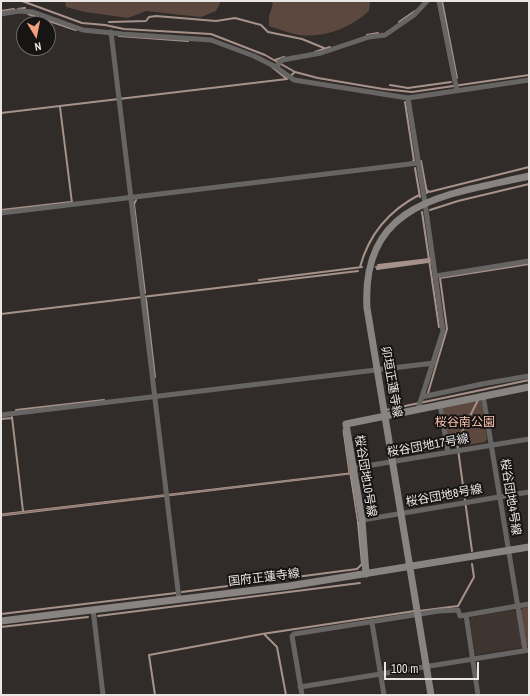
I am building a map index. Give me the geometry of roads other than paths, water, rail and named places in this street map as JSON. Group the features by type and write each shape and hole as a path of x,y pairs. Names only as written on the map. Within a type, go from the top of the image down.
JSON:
{"main road":[{"name":"卯垣正蓮寺線","path":"431,695 367,308 367,272 373,254 392,224 425,203 463,191 529,176"},
{"name":"桜谷団地10号線","path":"366,574 362,520 346,424 483,395 529,387"},
{"name":"国府正蓮寺線","path":"1,621 366,574 529,547"}],"street":[{"path":"276,67 282,60 322,53 369,37 385,35 414,15 427,1"},
{"path":"439,1 457,91"},
{"path":"1,14 19,11 34,12 74,27 111,32 211,40 254,56 276,67 294,80 408,98 529,80"},
{"path":"111,32 180,599"},
{"path":"408,98 436,276 443,331 418,409"},
{"path":"1,213 418,163"},
{"path":"436,276 529,261"},
{"path":"1,415 434,363"},
{"path":"422,397 482,384 529,376"},
{"name":"桜谷団地4号線","path":"483,395 517,606 527,650"},
{"path":"440,404 448,452"},
{"name":"桜谷団地17号線","path":"354,468 529,439"},
{"name":"桜谷団地8号線","path":"362,520 529,492"},
{"path":"302,695 292,636 294,634 417,614 458,610 460,616 529,604"},
{"path":"93,609 103,695"},
{"path":"466,615 478,695"},
{"path":"372,622 384,695"},
{"path":"300,687 527,650"}],"waterway":[{"path":"22,1 82,23 105,25 124,29 211,34 265,55 295,72 318,78 383,89 412,92 529,75"},
{"path":"442,1 457,78"},
{"path":"18,9 25,8"},
{"path":"1,11 14,9"},
{"path":"399,22 415,11"},
{"path":"28,14 76,30"},
{"path":"109,22 146,21 149,17 156,16 216,21 235,18 261,25 268,32 302,39 324,48"},
{"path":"367,35 378,33"},
{"path":"119,36 188,41"},
{"path":"315,52 330,47"},
{"path":"275,60 284,57"},
{"path":"272,67 287,79"},
{"path":"1,113 287,79 295,72"},
{"path":"390,85 408,88 451,82"},
{"path":"405,102 414,161 412,162"},
{"path":"60,107 72,203"},
{"path":"421,161 427,193"},
{"path":"427,190 429,192 529,167"},
{"path":"415,168 420,197"},
{"path":"430,210 458,201 529,184"},
{"path":"360,267 369,244 381,225 398,208 419,195"},
{"path":"136,200 134,204 145,293"},
{"path":"1,210 71,202"},
{"path":"422,212 439,327"},
{"path":"378,265 430,259"},
{"path":"376,267 431,261"},
{"path":"377,269 428,262"},
{"path":"428,393 447,329 440,278 529,264"},
{"path":"259,280 362,267"},
{"path":"1,314 358,271"},
{"path":"146,299 155,377"},
{"path":"386,410 529,380"},
{"path":"16,410 104,400"},
{"path":"472,551 457,442 478,400"},
{"path":"12,417 23,511"},
{"path":"1,419 12,418"},
{"path":"182,592 357,569 362,564 358,522"},
{"path":"419,611 458,606 474,577 472,564"},
{"path":"98,616 360,583"},
{"path":"1,614 176,593"},
{"path":"155,695 149,655 262,634 415,611"},
{"path":"1,627 88,617"},
{"path":"265,635 277,647 286,695"}],"park label":[{"name":"桜谷南公園","path":"465,423"}]}
